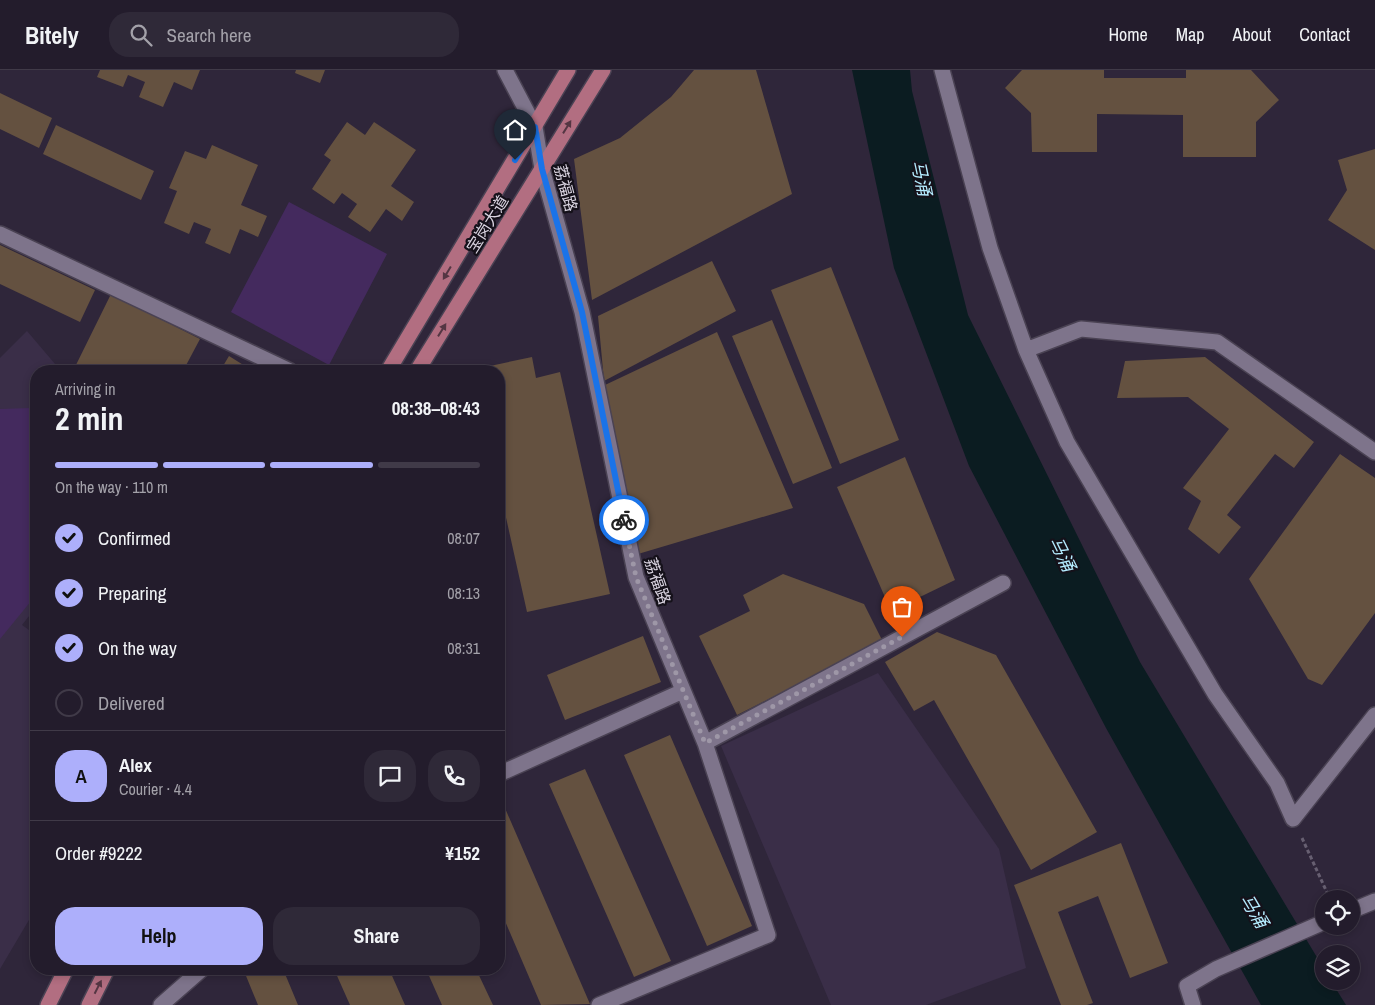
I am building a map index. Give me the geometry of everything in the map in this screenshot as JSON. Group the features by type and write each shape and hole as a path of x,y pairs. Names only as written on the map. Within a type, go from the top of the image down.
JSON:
{"main road":[{"name":"宝岗大道","path":"392,365 568,70"},
{"name":"宝岗大道","path":"421,365 603,70"},
{"path":"48,1005 63,975"},
{"path":"89,1005 104,975"}],"street":[{"name":"荔福路","path":"506,70 535,127 542,169 582,312 636,577 705,743 768,935 599,1005"},
{"path":"942,70 990,248 1026,350 1067,442 1215,694 1277,783 1293,818 1375,715"},
{"path":"0,234 277,365"},
{"path":"1026,350 1081,329 1217,342 1375,452"},
{"path":"705,743 1003,583"},
{"path":"505,771 683,691"},
{"path":"1360,907 1375,901"},
{"path":"1193,1005 1187,986 1216,969 1315,926"},
{"path":"161,1005 195,975"}],"path":[{"path":"1293,818 1326,890"}],"shaded area":[{"path":"289,202 387,254 329,365 231,312"},
{"path":"27,331 56,365 30,365 30,615 22,625 30,631 30,918 0,969 0,358"},
{"path":"30,408 30,602 0,639 0,409"},
{"path":"878,673 999,849 1026,968 926,1005 831,1005 721,746"}],"water":[{"name":"马涌","path":"852,70 910,70 912,91 968,315 1140,662 1315,954 1315,990 1337,990 1346,1005 1261,1005 1106,728 969,466 894,268"}],"building":[{"path":"100,70 200,70 192,90 174,82 163,107 139,97 145,82 128,75 123,87 97,77"},
{"path":"296,70 325,70 320,83 295,73"},
{"path":"694,70 756,70 792,194 592,300 574,159 620,138 671,97"},
{"path":"1022,70 1104,70 1104,78 1186,78 1186,70 1251,70 1279,100 1256,122 1256,157 1183,157 1183,115 1097,114 1097,152 1032,152 1031,113 1005,88"},
{"path":"0,93 52,118 39,148 0,129"},
{"path":"347,122 365,135 374,122 416,150 391,186 414,202 402,221 386,209 370,232 348,217 357,204 342,193 334,204 312,189 331,160 324,155"},
{"path":"56,125 154,171 141,200 43,154"},
{"path":"212,145 258,165 241,205 267,216 258,237 240,229 230,254 205,243 211,229 194,222 189,234 164,223 177,191 169,188 185,151 206,159"},
{"path":"1375,149 1375,250 1328,220 1347,190 1338,160"},
{"path":"0,245 95,290 80,322 0,284"},
{"path":"712,261 736,311 604,381 598,316"},
{"path":"831,267 899,440 840,464 771,290"},
{"path":"111,294 200,339 186,365 76,365"},
{"path":"772,320 832,468 793,484 732,336"},
{"path":"717,332 793,508 638,554 605,385"},
{"path":"229,356 243,365 224,365"},
{"path":"532,357 536,378 560,372 610,594 527,612 505,513 505,365 494,365"},
{"path":"1205,357 1314,442 1294,468 1275,454 1227,515 1241,527 1219,554 1188,529 1201,501 1183,488 1229,429 1188,397 1117,398 1125,361"},
{"path":"1340,454 1375,478 1375,613 1322,685 1308,679 1249,579"},
{"path":"905,457 955,580 891,611 837,487"},
{"path":"783,574 864,604 883,642 737,715 699,636 750,611 743,595"},
{"path":"937,632 996,655 1097,832 1031,870 934,700 914,711 885,662"},
{"path":"643,636 661,682 565,720 547,675"},
{"path":"670,735 752,926 707,946 624,755"},
{"path":"585,769 671,961 634,977 549,784"},
{"path":"505,808 590,1004 541,1005 505,921"},
{"path":"1121,843 1168,963 1130,978 1098,896 1058,912 1093,1003 1087,1005 1061,1005 1014,885"},
{"path":"246,975 286,975 298,1005 258,1005"},
{"path":"337,975 392,975 405,1005 350,1005"},
{"path":"429,975 479,975 493,1005 442,1005"}],"way so far":[{"path":"624,520 636,577 705,743 902,637"}],"route":[{"path":"515,160 535,127 542,169 582,312 624,520"}]}
